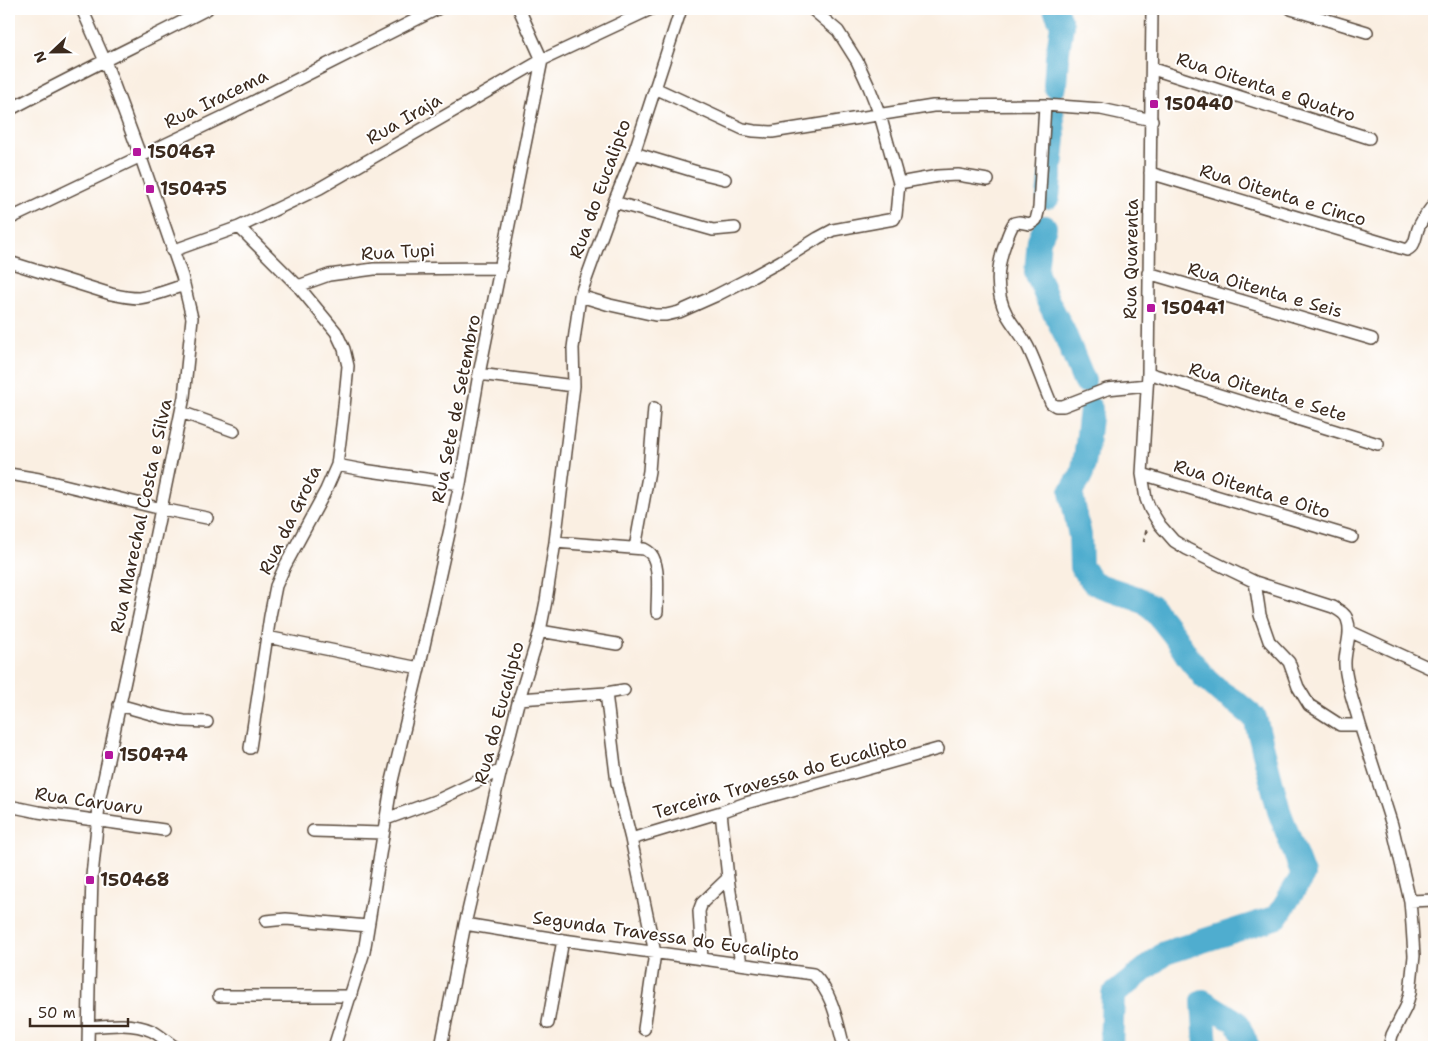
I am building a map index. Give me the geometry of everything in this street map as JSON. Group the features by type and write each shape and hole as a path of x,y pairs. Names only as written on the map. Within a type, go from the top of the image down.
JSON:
{"street":[{"name":"Rua Marechal Costa e Silva","path":"82,9 105,61 140,155 184,285 192,318 184,397 162,509 100,796 92,876 88,1047"},
{"path":"9,110 56,84 207,9"},
{"name":"Rua Iracema","path":"9,219 226,115 437,9"},
{"path":"519,9 542,60"},
{"name":"Rua Iraja","path":"172,251 239,228 320,188 542,60 651,9"},
{"name":"Rua do Eucalipto","path":"441,1047 465,924 501,770 519,699 540,631 555,542 574,386 573,348 580,296 634,153 681,9"},
{"path":"580,296 655,315 679,312 752,277 833,230 894,219 899,183 880,115 857,61 838,30 812,9"},
{"name":"Rua Quarenta","path":"1152,9 1153,69 1148,273 1148,373 1142,474 1146,499 1160,525 1174,541 1255,582 1333,607 1347,617 1350,631"},
{"path":"1291,9 1367,32"},
{"name":"Rua Sete de Setembro","path":"334,1047 364,952 392,781 460,484 479,374 542,60"},
{"name":"Rua Oitenta e Quatro","path":"1153,69 1369,138"},
{"path":"655,88 744,129 754,131 772,132 933,106 1045,105 1101,109 1152,120"},
{"path":"1045,105 1039,208 1036,220 1030,224 1015,222 1012,225 1000,256 998,282 1004,309 1028,346 1048,397 1051,403 1056,406 1063,406 1107,389 1147,385"},
{"path":"634,153 725,179"},
{"name":"Rua Oitenta e Cinco","path":"1150,173 1407,250 1414,244 1418,228 1434,204"},
{"path":"899,183 938,176 958,176 988,180"},
{"path":"614,202 713,230 735,228"},
{"name":"Rua da Grota","path":"239,228 298,286 336,332 344,349 348,366 336,465 326,490 279,578 270,616 250,748"},
{"path":"9,262 111,294 137,298 159,294 184,285"},
{"name":"Rua Tupi","path":"298,286 329,275 374,268 501,268"},
{"name":"Rua Oitenta e Seis","path":"1148,273 1372,339"},
{"name":"Rua Oitenta e Sete","path":"1148,373 1378,444"},
{"path":"479,374 574,386"},
{"path":"635,548 648,471 654,408"},
{"path":"181,412 234,431"},
{"path":"336,465 460,484"},
{"path":"9,474 39,479 207,518"},
{"name":"Rua Oitenta e Oito","path":"1142,474 1352,537"},
{"path":"555,542 635,548 650,552 657,569 657,612"},
{"path":"1255,582 1260,615 1269,641 1289,662 1298,687 1309,705 1340,725 1360,725"},
{"path":"540,631 617,644"},
{"path":"1389,1047 1392,1035 1406,1007 1411,980 1414,956 1410,901 1392,825 1360,725 1345,667 1345,655 1350,631 1434,670"},
{"path":"267,638 419,668"},
{"path":"519,699 624,690"},
{"path":"606,693 617,783 655,953 644,1029"},
{"path":"119,705 162,717 184,721 207,722"},
{"name":"Terceira Travessa do Eucalipto","path":"631,839 746,803 938,749"},
{"path":"386,819 438,800 501,770"},
{"name":"Rua Caruaru","path":"9,806 164,830"},
{"path":"721,812 728,878 741,964"},
{"path":"313,831 383,833"},
{"path":"702,959 699,911 702,904 728,878"},
{"path":"1410,901 1434,900"},
{"path":"266,921 286,919 368,926"},
{"name":"Segunda Travessa do Eucalipto","path":"465,924 563,940 813,974 826,990 834,1009 844,1047"},
{"path":"548,1023 563,940"},
{"path":"219,996 351,996"},
{"path":"88,1027 133,1025 152,1031 175,1047"}],"waterway":[{"path":"1055,9 1062,25 1055,86"},
{"path":"1048,197 1054,138 1052,109"},
{"path":"1045,227 1039,241 1036,272 1084,381"},
{"path":"1091,409 1082,474 1071,492 1080,536 1081,567 1093,582 1137,598 1151,606 1204,677 1255,718 1279,811 1303,875 1277,917 1165,953 1113,995 1111,1047"},
{"path":"1206,1047 1203,1001 1237,1022 1248,1047"}],"place":[{"name":"150440","path":"1154,104"},
{"name":"150467","path":"137,152"},
{"name":"150475","path":"150,189"},
{"name":"150441","path":"1151,308"},
{"name":"150474","path":"109,755"},
{"name":"150468","path":"90,880"}]}
